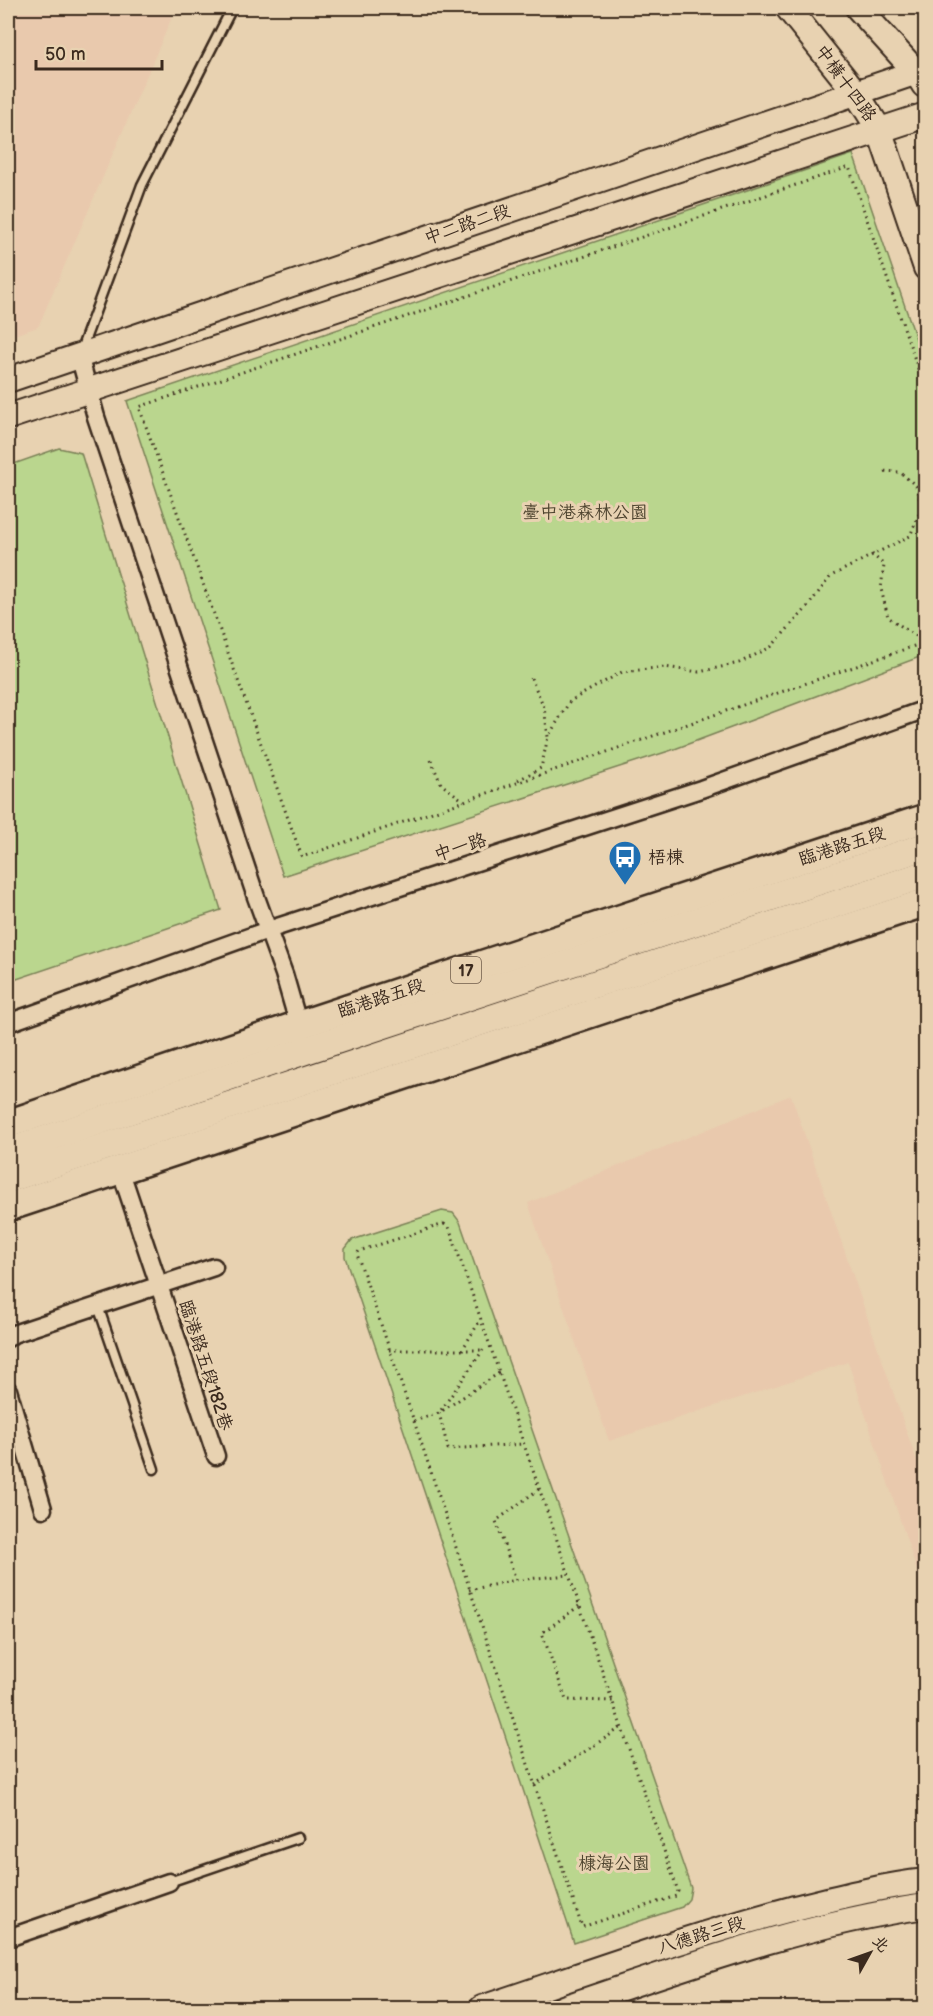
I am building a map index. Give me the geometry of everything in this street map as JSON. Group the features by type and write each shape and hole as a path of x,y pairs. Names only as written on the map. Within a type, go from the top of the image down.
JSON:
{"main road":[{"name":"臨港路五段","path":"8,1179 312,1063 926,818"},
{"name":"臨港路五段","path":"8,1207 120,1169 312,1063 926,846"},
{"name":"臨港路五段","path":"8,1152 312,1063 926,874"},
{"name":"臨港路五段","path":"8,1124 312,1063 926,902"}],"street":[{"name":"中橫十四路","path":"788,8 856,93 879,129 926,268"},
{"path":"858,8 922,76"},
{"name":"中二路二段","path":"8,380 856,93 922,76"},
{"name":"中二路二段","path":"8,417 926,115"},
{"path":"79,355 96,417 312,1063"},
{"name":"中一路","path":"8,1023 268,930 701,789 926,709"},
{"name":"臨港路五段182巷","path":"120,1169 216,1456"},
{"name":"臨港路五段182巷","path":"8,1338 13,1334 214,1267"},
{"path":"8,1390 43,1509"},
{"path":"8,1938 169,1881"},
{"name":"八德路三段","path":"482,2008 719,1928 818,1902 926,1881"},
{"name":"八德路三段","path":"563,2008 728,1953 876,1913 926,1906"},
{"path":"719,1928 728,1953"}],"lane":[{"path":"79,355 142,185 232,8"},
{"path":"98,1306 154,1469"},
{"path":"169,1881 298,1838"}],"path":[{"path":"926,392 849,167 140,407 302,856 926,641"},
{"path":"508,786 541,768 548,737 570,701 622,672 665,667 699,672 739,663 771,646 805,610 831,576 910,536 924,506 916,486 900,472 882,471"},
{"path":"872,554 884,566 880,589 888,617 926,641"},
{"path":"531,678 544,707 548,737"},
{"path":"431,760 441,783 465,801"},
{"path":"446,1224 481,1319 678,1890 676,1896 582,1928 357,1254 358,1251 446,1224"},
{"path":"462,1350 481,1319"},
{"path":"389,1350 483,1350 438,1413"},
{"path":"414,1421 438,1413 499,1373"},
{"path":"438,1413 448,1449 524,1444"},
{"path":"516,1580 495,1521 539,1489"},
{"path":"469,1590 516,1580 569,1575"},
{"path":"579,1605 542,1633 567,1700 613,1701"},
{"path":"534,1785 622,1727"}],"shaded area":[{"path":"8,8 176,8 38,327 8,337"},
{"path":"791,1095 925,1485 925,1595 848,1362 609,1441 528,1203"}],"green space":[{"name":"臺中港森林公園","path":"853,154 925,365 925,655 672,750 283,876 127,401"},
{"path":"59,448 81,453 221,910 8,982 8,466"},
{"name":"槺海公園","path":"442,1211 453,1213 460,1222 691,1888 689,1899 682,1907 574,1943 345,1257 345,1249 352,1240"}],"place":[{"name":"梧棟","path":"625,886"}]}
